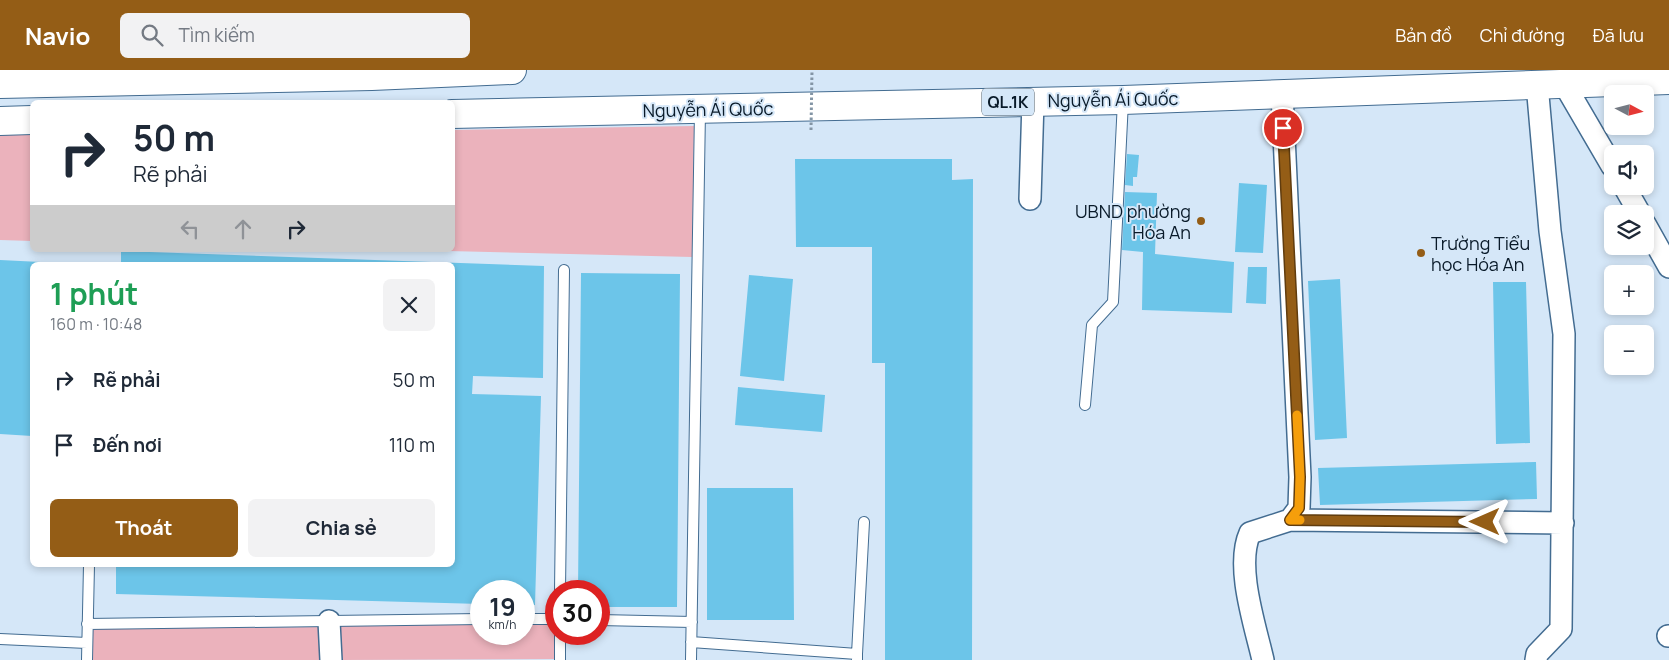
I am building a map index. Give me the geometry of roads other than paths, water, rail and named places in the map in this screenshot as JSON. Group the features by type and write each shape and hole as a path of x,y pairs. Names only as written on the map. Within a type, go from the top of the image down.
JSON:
{"main road":[{"path":"0,84 372,76 512,70"},
{"name":"QL.1K","path":"1552,79 1669,80"},
{"name":"Nguyễn Ái Quốc","path":"455,114 1123,100 1552,79"},
{"path":"0,121 30,120"}],"street":[{"path":"1552,79 1604,154"},
{"path":"1536,660 1537,654 1561,629 1564,334 1550,231 1552,79"},
{"path":"1282,93 1300,477 1299,508 1290,520"},
{"path":"1030,199 1033,101"},
{"path":"1654,240 1669,267"},
{"path":"1263,660 1247,586 1244,546 1250,534 1290,520 1563,523"},
{"path":"329,621 331,660"}],"lane":[{"path":"1085,405 1092,325 1113,302 1123,100"},
{"path":"691,660 700,110"},
{"path":"560,580 564,270"},
{"path":"692,642 857,657 864,522"},
{"path":"87,660 89,567"},
{"path":"87,624 470,619"},
{"path":"610,620 692,622"},
{"path":"0,639 87,643"},
{"path":"560,645 560,660"}],"place":[{"name":"UBND phường Hóa An","path":"1201,221"},
{"name":"Trường Tiểu học Hóa An","path":"1421,253"}]}
